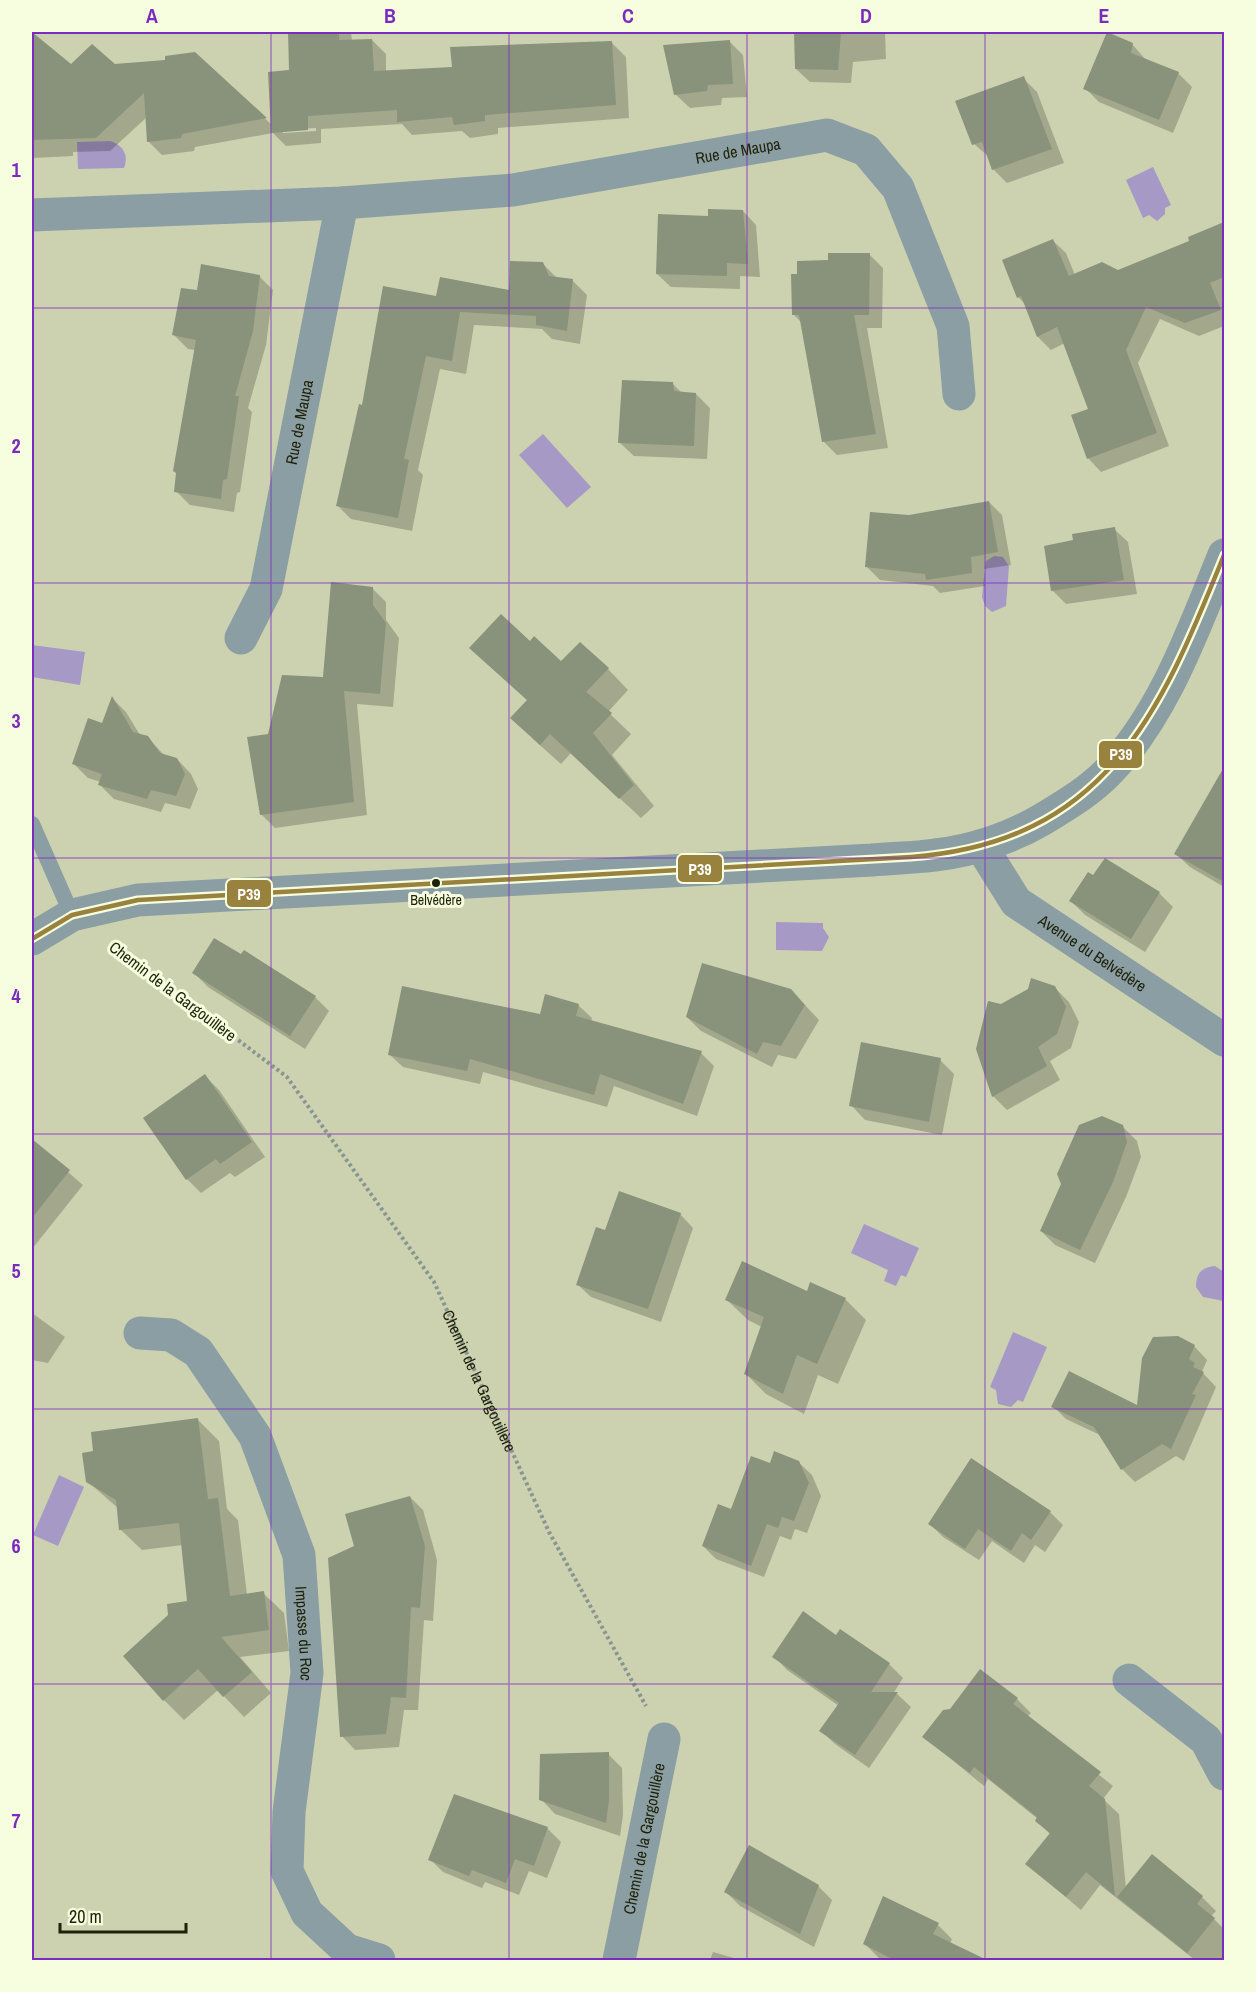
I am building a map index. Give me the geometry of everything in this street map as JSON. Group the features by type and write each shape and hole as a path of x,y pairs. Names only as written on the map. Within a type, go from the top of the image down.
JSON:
{"street":[{"name":"Rue de Maupa","path":"32,215 342,203 513,190 827,135 866,150 898,188 953,326 959,394"},
{"name":"Rue de Maupa","path":"241,638 266,589 342,203"},
{"path":"32,939 72,915 138,900 872,860 937,855 981,846 1024,830 1072,802 1115,764 1134,741 1163,694 1224,555"},
{"name":"Avenue du Belvédère","path":"981,846 1016,902 1224,1040"},
{"name":"Impasse du Roc","path":"140,1333 171,1335 198,1352 255,1436 299,1555 307,1673 289,1812 287,1871 307,1913 347,1950 378,1960"},
{"path":"1129,1680 1206,1740 1224,1774"},
{"name":"Chemin de la Gargouillère","path":"619,1960 664,1739"}],"lane":[{"path":"32,824 72,915"}],"path":[{"name":"Chemin de la Gargouillère","path":"72,915 287,1077 434,1281 549,1532 664,1739"}],"shaded area":[{"path":"110,141 124,151 126,159 124,168 78,169 77,142"},
{"path":"1153,167 1171,205 1165,208 1165,214 1157,221 1149,215 1143,218 1126,180"},
{"path":"543,434 591,487 567,508 519,455"},
{"path":"994,556 1003,557 1009,566 1006,606 992,612 985,606 982,597 986,561"},
{"path":"32,645 85,652 80,685 32,677"},
{"path":"776,922 823,923 823,928 829,937 822,951 776,950"},
{"path":"864,1224 919,1248 906,1277 901,1275 896,1286 884,1281 888,1270 851,1253"},
{"path":"1215,1266 1224,1272 1224,1301 1203,1297 1196,1287 1200,1272"},
{"path":"1013,1332 1047,1347 1023,1402 1018,1400 1011,1407 998,1404 996,1390 990,1387"},
{"path":"59,1475 84,1487 58,1546 33,1535"}],"building":[{"path":"32,32 71,64 92,44 115,64 165,60 165,56 195,52 267,118 182,134 181,138 147,142 144,93 96,138 32,140"},
{"path":"288,32 339,32 339,40 372,39 374,71 452,67 450,47 612,41 616,105 485,115 485,121 454,125 452,117 397,122 397,110 308,116 308,130 271,133 268,72 289,70"},
{"path":"794,32 841,32 838,70 795,69"},
{"path":"1107,32 1133,43 1131,53 1179,72 1159,120 1083,89"},
{"path":"730,40 733,84 708,85 707,91 674,95 663,45"},
{"path":"1024,76 1052,149 992,170 982,142 972,145 955,101"},
{"path":"708,209 743,210 748,264 727,263 727,276 656,274 658,214 708,216"},
{"path":"1224,222 1224,277 1210,283 1221,310 1185,323 1146,307 1126,350 1157,433 1087,459 1071,415 1088,409 1057,327 1037,337 1021,296 1017,298 1002,260 1053,239 1069,276 1102,262 1118,270 1189,241 1188,237"},
{"path":"828,253 870,253 869,315 854,315 876,434 822,442 799,315 792,315 791,274 797,274 797,261 828,260"},
{"path":"510,261 543,262 549,276 573,279 567,331 536,325 536,316 460,312 452,361 426,356 404,459 409,460 398,518 336,506 359,404 362,405 383,286 436,296 440,277 509,290"},
{"path":"201,264 260,275 253,331 235,396 239,396 227,479 223,480 221,499 174,492 176,473 173,471 196,340 172,335 181,288 197,290"},
{"path":"622,380 673,382 674,391 696,393 694,446 618,443"},
{"path":"989,501 998,552 971,557 972,573 926,580 925,574 865,567 870,512 909,515"},
{"path":"1115,527 1124,580 1051,591 1044,546 1073,540 1072,534"},
{"path":"331,582 373,587 373,605 386,623 380,694 344,691 354,802 260,815 247,737 268,734 282,675 323,677"},
{"path":"501,614 530,641 534,636 561,661 580,642 609,668 586,692 612,713 593,733 634,785 619,799 550,734 540,745 510,718 527,700 469,648"},
{"path":"112,696 133,732 148,736 160,753 177,758 185,774 176,796 151,790 147,799 98,785 102,774 72,764 88,718 102,723"},
{"path":"1224,767 1224,882 1174,854"},
{"path":"1105,858 1160,892 1131,939 1069,901 1088,872 1093,875"},
{"path":"214,938 241,954 244,950 316,996 290,1036 192,973"},
{"path":"702,963 791,989 805,1005 781,1046 763,1042 757,1054 686,1017"},
{"path":"1031,978 1055,986 1066,1007 1057,1034 1038,1047 1047,1066 992,1097 976,1049 988,1001 1001,1004 1028,989"},
{"path":"402,986 540,1014 545,994 579,1004 576,1016 702,1051 683,1104 600,1074 594,1095 470,1059 467,1071 388,1055"},
{"path":"861,1042 941,1058 929,1122 849,1106"},
{"path":"205,1074 252,1142 220,1164 216,1159 186,1180 143,1118"},
{"path":"1102,1116 1123,1125 1127,1142 1113,1182 1080,1250 1040,1231 1061,1184 1057,1174 1079,1125"},
{"path":"32,1139 70,1170 32,1218"},
{"path":"619,1191 681,1213 648,1309 576,1285 596,1227 605,1230"},
{"path":"742,1261 807,1291 810,1282 846,1298 817,1364 797,1355 783,1394 744,1374 764,1317 725,1300"},
{"path":"1178,1336 1195,1345 1189,1359 1195,1363 1193,1367 1204,1372 1192,1394 1196,1395 1171,1449 1162,1444 1121,1470 1094,1427 1051,1407 1069,1371 1137,1405 1142,1358 1153,1337"},
{"path":"198,1418 208,1499 218,1498 230,1596 264,1591 269,1630 221,1637 252,1672 223,1697 198,1669 163,1701 123,1656 168,1615 167,1604 187,1601 179,1523 119,1530 116,1500 86,1482 82,1453 93,1451 91,1432"},
{"path":"774,1451 799,1461 809,1483 794,1521 782,1517 778,1528 767,1524 751,1566 702,1546 718,1504 731,1509 751,1456 770,1463"},
{"path":"971,1458 1051,1511 1031,1540 1022,1533 1011,1551 978,1529 965,1549 928,1524"},
{"path":"410,1496 425,1546 420,1608 411,1607 406,1698 391,1697 386,1734 340,1737 328,1558 354,1546 345,1514"},
{"path":"803,1611 836,1635 840,1629 890,1663 871,1692 898,1692 855,1755 819,1731 839,1703 772,1657"},
{"path":"980,1669 1018,1698 1013,1704 1101,1772 1089,1786 1105,1799 1115,1896 1086,1872 1066,1897 1025,1864 1050,1833 1035,1821 1037,1817 974,1767 970,1773 922,1737 943,1710 950,1709"},
{"path":"609,1752 609,1800 606,1823 539,1800 540,1754"},
{"path":"454,1794 548,1827 534,1866 515,1859 506,1883 472,1870 469,1876 428,1860"},
{"path":"749,1845 819,1885 800,1934 724,1892"},
{"path":"1152,1854 1203,1896 1197,1904 1215,1918 1187,1953 1117,1897"},
{"path":"883,1896 939,1923 933,1934 987,1960 894,1960 863,1944"}],"transit line":[{"name":"P39","path":"32,939 72,915 138,900 911,857 978,846 1033,826 1079,797 1117,760 1148,716 1176,667 1224,555"}],"place":[{"name":"Belvédère","path":"436,883"}]}
